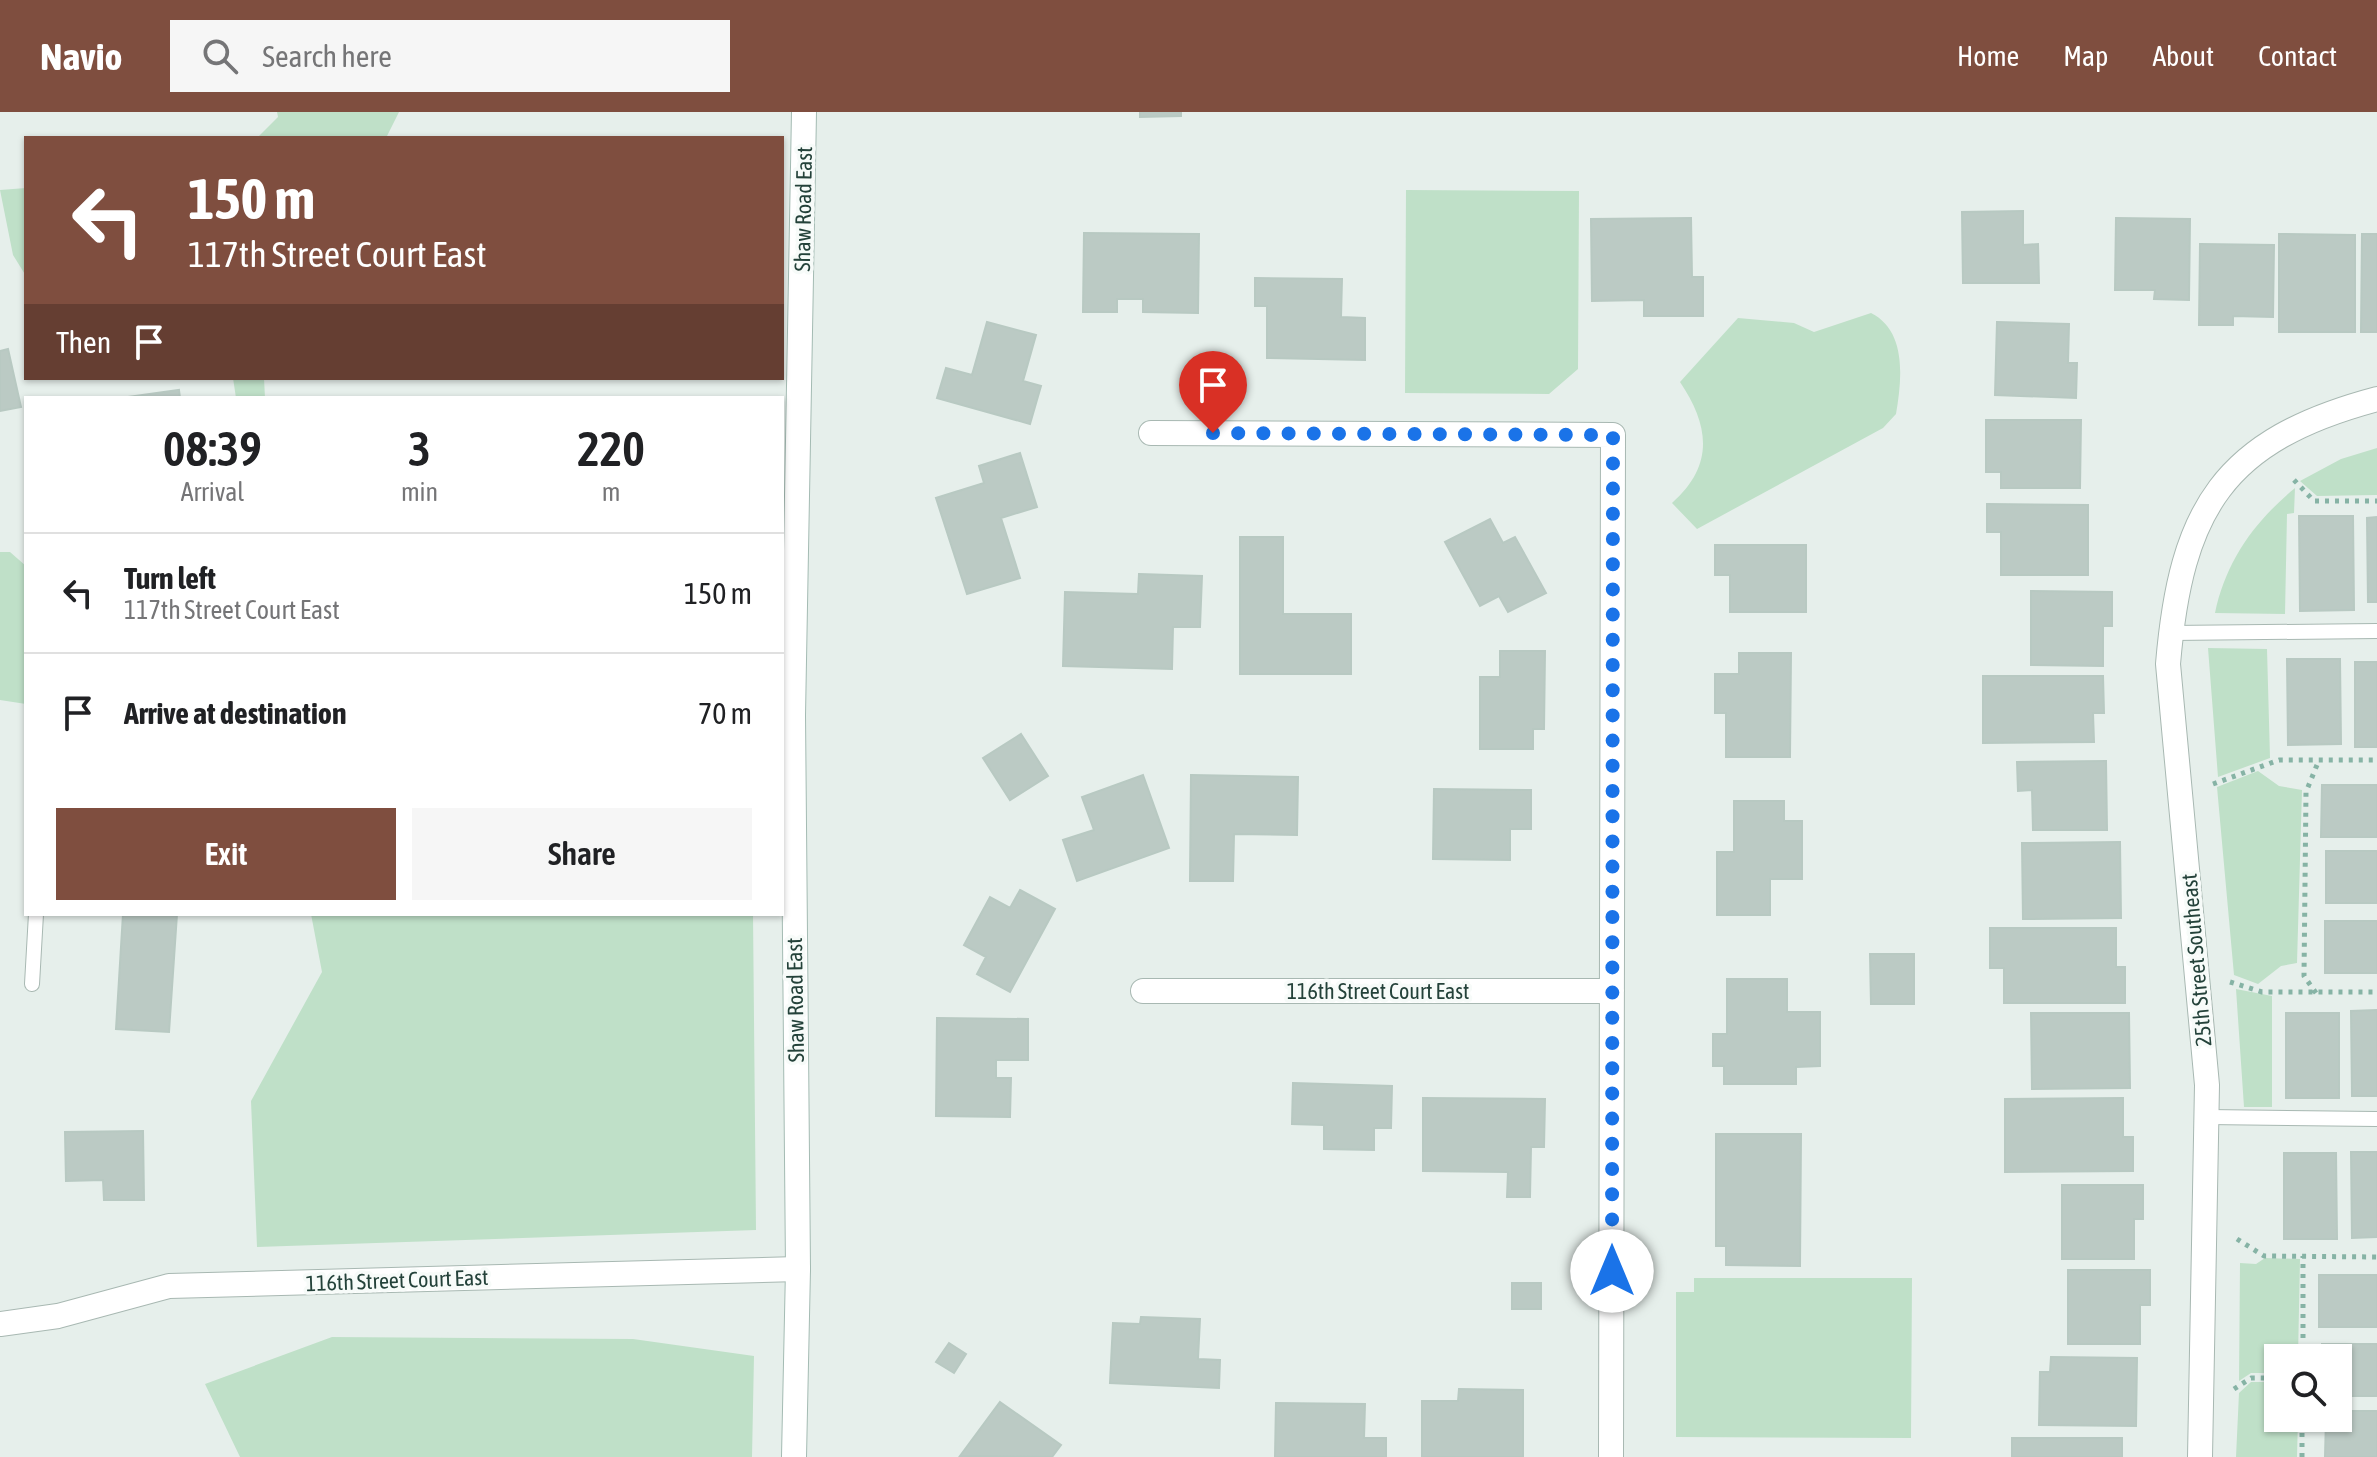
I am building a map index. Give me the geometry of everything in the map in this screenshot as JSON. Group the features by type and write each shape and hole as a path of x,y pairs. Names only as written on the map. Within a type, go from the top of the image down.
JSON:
{"street":[{"name":"Shaw Road East","path":"794,1457 798,1269 787,715 804,112"},
{"name":"25th Street Southeast","path":"2200,1457 2207,1117 2204,1050 2169,678 2171,633 2183,564 2202,518 2227,475 2270,439 2303,423 2377,399"},
{"path":"1151,433 1613,435 1611,1457"},
{"name":"116th Street Court East","path":"1143,991 1612,991"},
{"name":"116th Street Court East","path":"0,1324 58,1316 169,1286 798,1269"}],"lane":[{"path":"2171,633 2377,631"},
{"path":"32,984 36,916"},
{"path":"2207,1117 2377,1119"}],"path":[{"path":"2294,480 2314,501 2377,501"},
{"path":"2213,784 2279,760 2377,760"},
{"path":"2316,993 2304,976 2306,792 2319,760"},
{"path":"2230,982 2262,992 2377,992"},
{"path":"2237,1239 2264,1256 2377,1257"},
{"path":"2303,1256 2303,1344"},
{"path":"2234,1389 2251,1378 2264,1378"},
{"path":"2302,1432 2302,1457"}],"green space":[{"path":"277,112 399,112 387,136 259,136 278,117"},
{"path":"24,188 24,273 13,255 0,190"},
{"path":"1406,190 1579,191 1578,369 1549,394 1405,393"},
{"path":"1871,313 1883,321 1896,344 1900,386 1896,414 1883,428 1697,529 1672,503 1695,474 1703,444 1697,414 1680,382 1738,318 1794,323 1814,332"},
{"path":"233,380 264,380 265,396 236,396"},
{"path":"2377,448 2377,495 2317,496 2300,481 2341,459"},
{"path":"2295,488 2294,513 2287,514 2285,614 2215,613 2226,576 2244,544 2267,515"},
{"path":"0,552 10,552 24,564 24,704 0,700"},
{"path":"2208,648 2267,649 2270,758 2218,777"},
{"path":"2258,771 2279,786 2302,790 2297,963 2281,966 2258,984 2234,975 2217,787"},
{"path":"311,916 753,916 756,1230 257,1247 251,1101 322,972"},
{"path":"2236,989 2272,996 2272,1107 2244,1107"},
{"path":"2265,1258 2300,1259 2298,1344 2264,1344 2264,1373 2251,1373 2239,1381 2240,1263 2256,1264"},
{"path":"1694,1278 1912,1278 1911,1438 1676,1437 1676,1292 1694,1292"},
{"path":"332,1337 633,1339 754,1356 752,1457 240,1457 205,1384"},
{"path":"2251,1382 2264,1382 2264,1432 2298,1432 2297,1457 2236,1457 2239,1393"}],"building":[{"path":"1140,112 1181,112 1181,116 1140,117"},
{"path":"2023,211 2023,245 2038,244 2039,283 1963,283 1962,212"},
{"path":"1691,218 1692,277 1703,277 1703,316 1644,316 1644,300 1592,301 1591,219"},
{"path":"2116,218 2190,219 2189,300 2154,299 2155,290 2115,290"},
{"path":"1084,233 1199,234 1198,313 1143,312 1143,299 1117,299 1117,312 1083,312"},
{"path":"2279,234 2355,235 2355,332 2279,332"},
{"path":"2362,234 2377,234 2377,332 2361,332"},
{"path":"2200,244 2274,245 2273,317 2233,316 2233,325 2199,325"},
{"path":"1255,278 1342,279 1341,317 1365,318 1365,360 1267,358 1267,306 1255,306"},
{"path":"987,322 1036,335 1023,381 1041,386 1030,424 937,398 946,368 972,375"},
{"path":"1997,322 2069,324 2068,363 2077,363 2076,398 1995,395"},
{"path":"8,349 21,407 0,411 0,351"},
{"path":"179,390 180,396 134,396"},
{"path":"1986,420 2081,420 2080,488 2001,488 2001,472 1986,472"},
{"path":"1020,453 1037,507 1001,518 1020,578 967,594 936,498 984,483 979,466"},
{"path":"1987,504 2088,505 2088,575 2001,575 2001,532 1987,532"},
{"path":"2299,516 2353,516 2354,610 2300,611"},
{"path":"2377,517 2377,602 2368,602 2367,518"},
{"path":"1490,519 1503,543 1515,537 1546,593 1508,612 1499,596 1480,606 1445,542"},
{"path":"1240,537 1283,537 1283,614 1351,614 1351,674 1240,674"},
{"path":"1715,545 1806,545 1806,612 1730,612 1730,575 1715,575"},
{"path":"1139,574 1202,576 1200,627 1173,627 1172,669 1063,666 1065,592 1138,594"},
{"path":"2031,591 2112,592 2112,626 2103,626 2103,666 2031,665"},
{"path":"1500,651 1545,651 1544,729 1533,729 1533,749 1480,749 1480,677 1500,677"},
{"path":"1739,653 1791,653 1790,757 1726,757 1726,713 1715,713 1715,674 1739,674"},
{"path":"2287,659 2340,659 2341,744 2288,745"},
{"path":"2355,662 2377,662 2377,747 2355,747"},
{"path":"1983,676 2103,676 2104,713 2093,713 2094,742 1983,743"},
{"path":"1021,734 1048,776 1010,800 983,758"},
{"path":"2106,761 2107,830 2033,830 2032,790 2018,791 2017,762"},
{"path":"1143,775 1169,848 1077,881 1063,840 1094,830 1082,797"},
{"path":"1191,775 1298,777 1297,835 1234,834 1233,881 1190,881"},
{"path":"2322,785 2377,785 2377,837 2321,837"},
{"path":"1434,789 1531,790 1531,829 1510,829 1510,860 1433,859"},
{"path":"1734,801 1784,801 1784,821 1802,821 1802,879 1770,879 1770,915 1717,915 1717,852 1734,852"},
{"path":"2120,842 2121,918 2023,919 2022,843"},
{"path":"2326,851 2377,851 2377,903 2326,903"},
{"path":"1020,890 1055,909 1010,992 977,974 986,957 964,945 990,897 1010,908"},
{"path":"123,916 177,916 169,1032 116,1029"},
{"path":"2325,921 2377,921 2377,973 2325,973"},
{"path":"1990,928 2116,928 2116,967 2125,967 2125,1003 2004,1003 2004,968 1990,968"},
{"path":"1870,954 1914,954 1914,1004 1871,1004"},
{"path":"1727,979 1787,979 1787,1012 1820,1012 1820,1066 1796,1067 1796,1084 1724,1084 1724,1066 1713,1066 1713,1034 1727,1034"},
{"path":"2377,1010 2377,1096 2352,1096 2351,1011"},
{"path":"2031,1013 2129,1013 2130,1088 2032,1089"},
{"path":"2286,1013 2339,1013 2339,1098 2286,1098"},
{"path":"937,1018 1028,1019 1028,1060 996,1060 996,1078 1011,1078 1010,1117 936,1116"},
{"path":"1293,1083 1392,1086 1391,1128 1374,1128 1374,1150 1324,1149 1324,1125 1292,1124"},
{"path":"1423,1098 1545,1099 1544,1147 1531,1147 1530,1197 1507,1197 1508,1172 1423,1171"},
{"path":"2123,1098 2123,1137 2133,1137 2133,1171 2005,1172 2005,1099"},
{"path":"143,1131 144,1200 104,1200 103,1180 66,1181 65,1132"},
{"path":"1716,1134 1801,1134 1800,1266 1726,1265 1726,1246 1716,1246"},
{"path":"2351,1152 2377,1152 2377,1237 2352,1238"},
{"path":"2284,1153 2336,1153 2337,1239 2284,1239"},
{"path":"2062,1185 2143,1185 2143,1219 2134,1219 2134,1259 2062,1259"},
{"path":"2068,1270 2150,1270 2150,1305 2140,1305 2140,1344 2068,1344"},
{"path":"2319,1275 2377,1275 2377,1327 2319,1327"},
{"path":"1512,1283 1541,1283 1541,1309 1512,1309"},
{"path":"1141,1317 1200,1319 1198,1359 1220,1360 1219,1388 1110,1383 1113,1323 1140,1324"},
{"path":"949,1343 966,1354 954,1373 936,1362"},
{"path":"2352,1344 2377,1344 2377,1396 2352,1396"},
{"path":"2051,1357 2137,1358 2136,1426 2039,1425 2040,1372 2050,1372"},
{"path":"1459,1389 1523,1390 1523,1457 1422,1457 1422,1401 1458,1401"},
{"path":"1000,1402 1061,1445 1052,1457 960,1456"},
{"path":"1276,1403 1365,1404 1364,1438 1386,1438 1386,1457 1275,1457"},
{"path":"2352,1411 2377,1411 2377,1457 2325,1457 2326,1432 2352,1432"},
{"path":"2012,1438 2122,1438 2122,1457 2012,1457"}],"route":[{"path":"1213,433 1613,435 1612,1271"}]}
